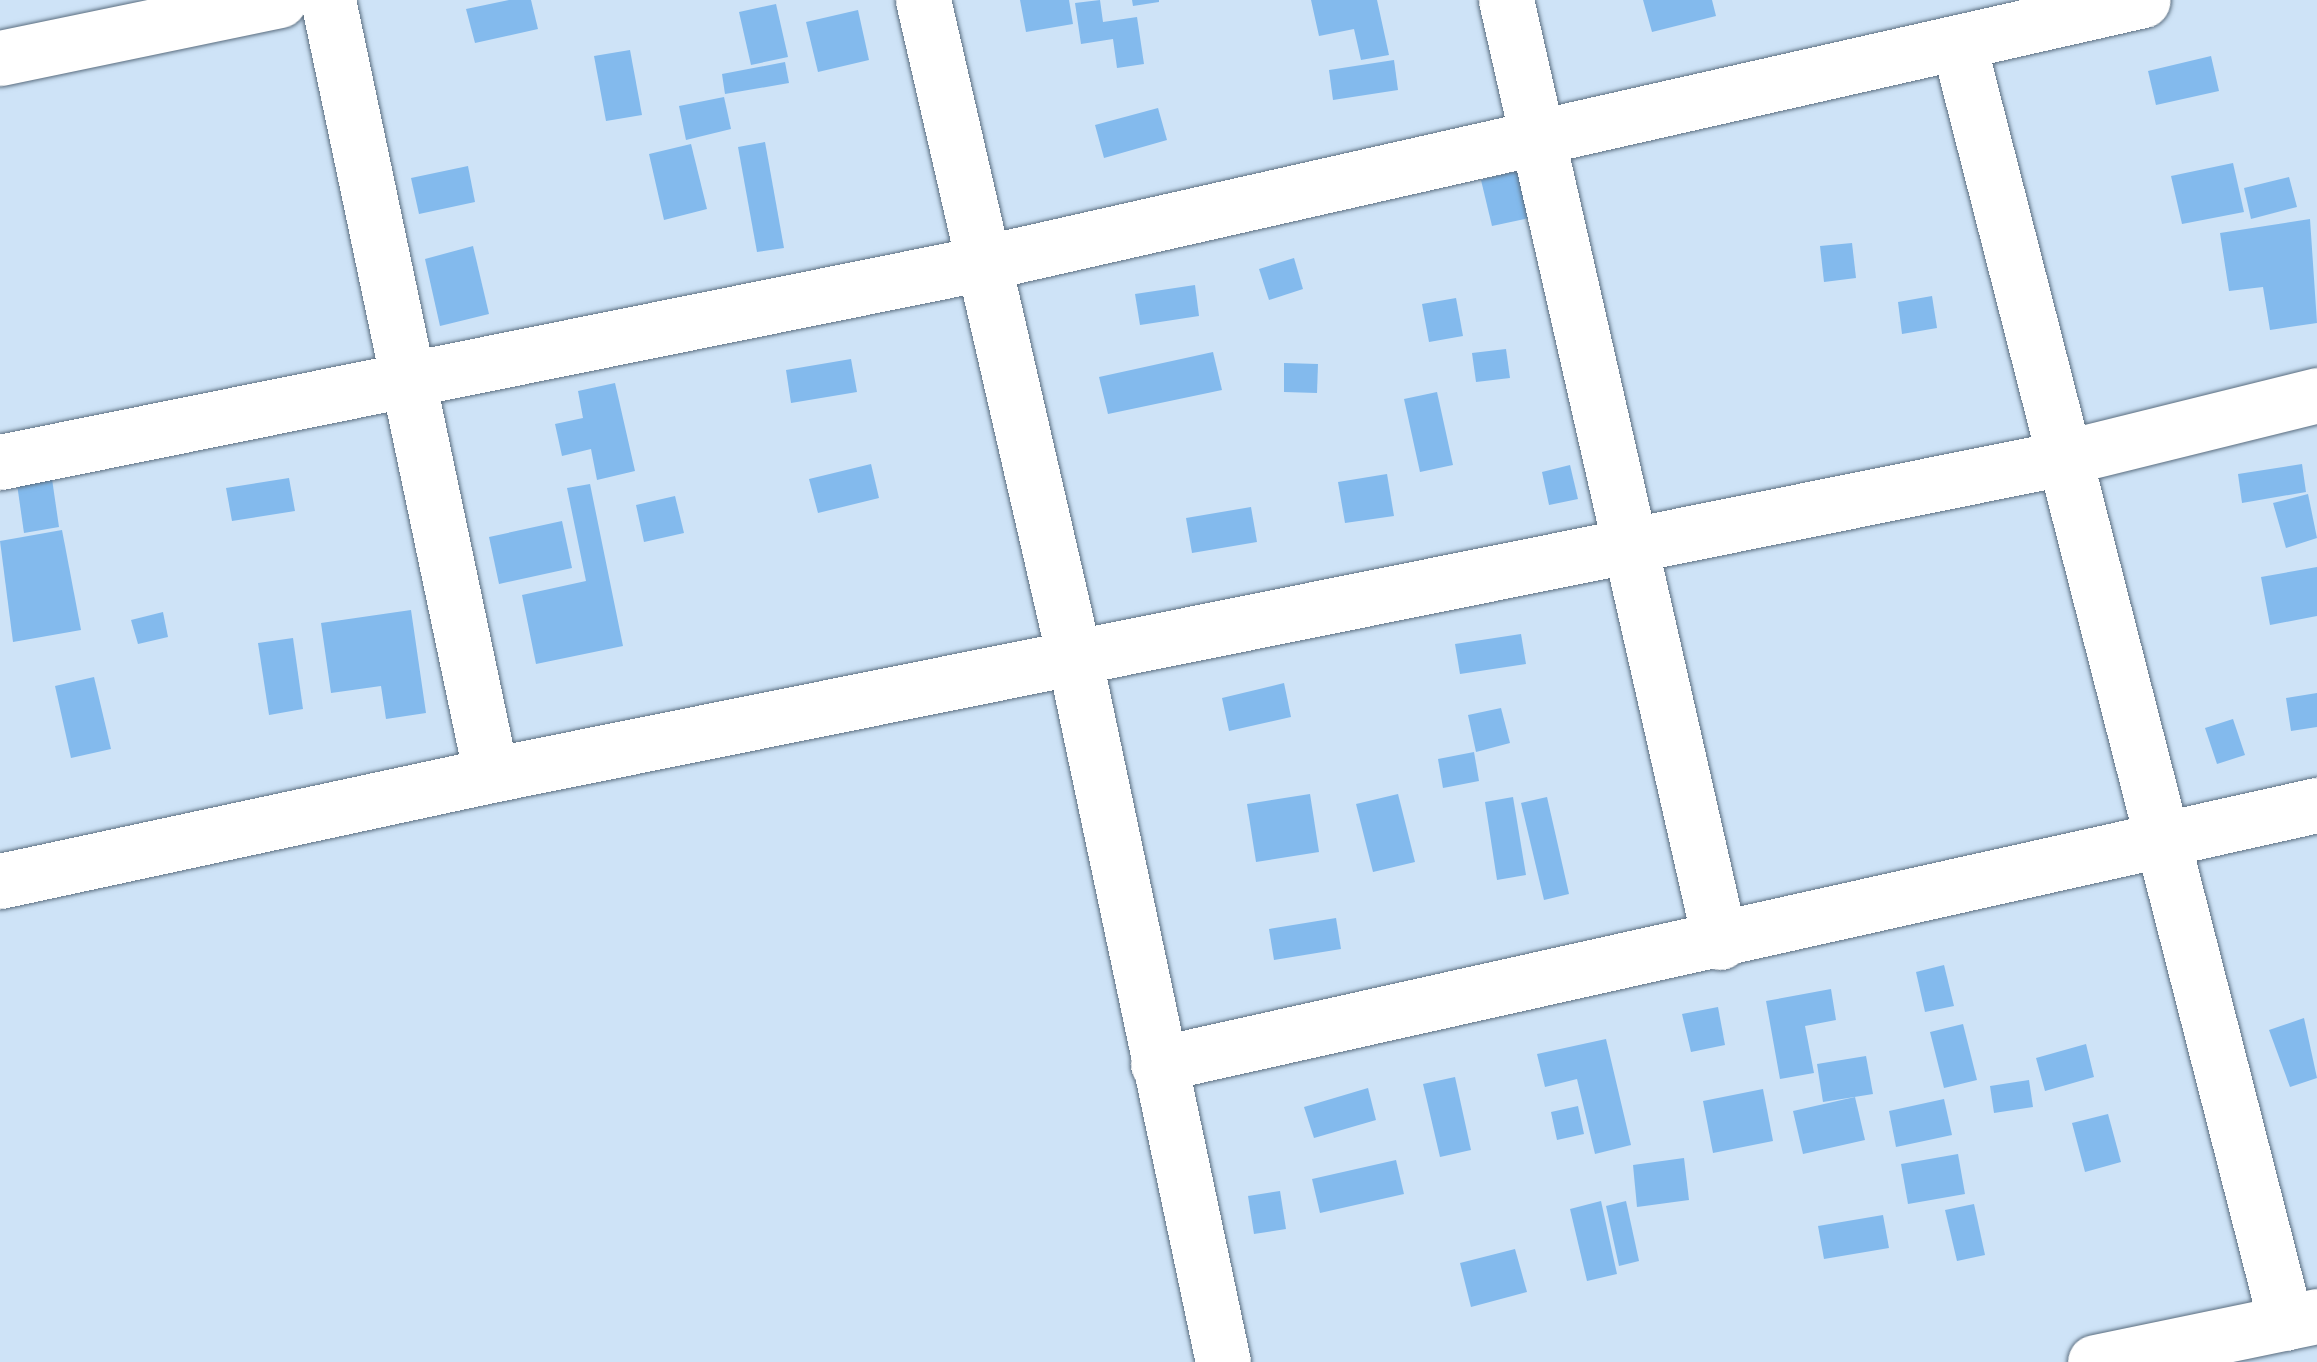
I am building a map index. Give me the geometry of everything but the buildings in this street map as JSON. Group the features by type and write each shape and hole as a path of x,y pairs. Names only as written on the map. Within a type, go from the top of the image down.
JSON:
{"street":[{"path":"0,58 279,0"},
{"path":"328,0 491,774"},
{"path":"924,0 1075,661 1223,1362"},
{"path":"1506,0 1720,942"},
{"path":"0,462 406,376 982,263 2143,0"},
{"path":"1958,42 2158,838 2302,1320 2095,1362"},
{"path":"0,882 491,774 1075,661 2063,458 2317,395"},
{"path":"1158,1064 1720,942 2158,838 2317,805"}]}
